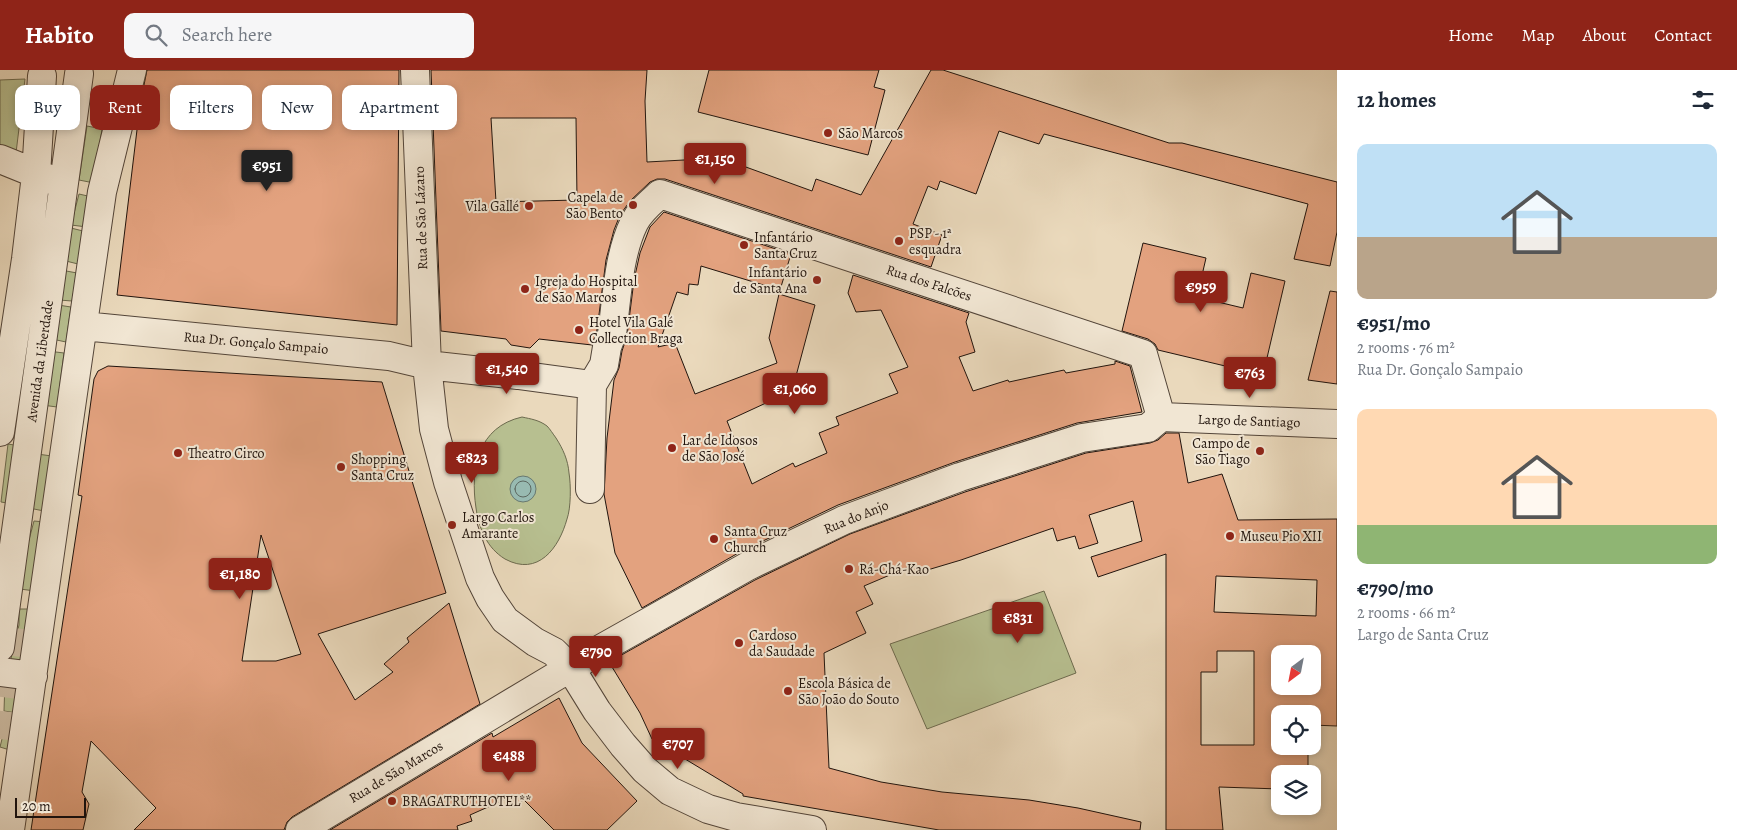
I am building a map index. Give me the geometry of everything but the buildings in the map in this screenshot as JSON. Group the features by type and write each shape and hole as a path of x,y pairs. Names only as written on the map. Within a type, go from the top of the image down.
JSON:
{"street":[{"path":"10,830 10,757 33,676 102,192 132,70"},
{"name":"Rua de São Lázaro","path":"415,70 427,365"},
{"name":"Avenida da Liberdade","path":"0,647 10,510 30,430 79,74"},
{"path":"42,76 36,174 26,259 0,429 30,430 67,436"},
{"path":"0,159 64,184 102,192"},
{"name":"Rua dos Falcões","path":"592,385 604,365 607,347 612,334 625,245 635,222 645,208 660,194 1143,354 1161,417"},
{"path":"26,259 91,270"},
{"name":"Rua Dr. Gonçalo Sampaio","path":"14,338 43,341 82,337 389,356 427,365"},
{"path":"590,489 592,385 518,374 427,365 434,429 444,464 480,578 490,598 505,620 535,642 554,652 571,669 597,711 623,745 645,770 670,791 708,809 736,817 812,830"},
{"name":"Largo de Santiago","path":"1161,417 1337,424"},
{"name":"Rua do Anjo","path":"571,669 597,651 748,566 844,520 960,477 1082,438 1148,428 1161,417"},
{"path":"10,510 55,517"},
{"path":"4,591 44,597"},
{"name":"Rua de São Marcos","path":"300,830 571,669"},
{"path":"0,672 33,676"}],"green space":[{"path":"25,79 24,85 15,85 15,130 19,130 16,153 0,146 0,80"},
{"path":"87,126 90,127 90,130 102,130 94,183 79,180"},
{"path":"79,194 92,197 87,227 71,225"},
{"path":"71,228 87,232 82,265 66,261"},
{"path":"61,270 77,273 72,301 59,300"},
{"path":"58,305 71,307 66,342 52,339"},
{"path":"48,351 64,353 57,407 42,405"},
{"path":"522,417 541,422 547,426 559,442 568,468 570,503 563,530 553,549 537,562 517,564 499,555 485,537 479,523 476,508 474,478 480,451 487,440 495,430 507,422"},
{"path":"8,444 20,446 13,504 1,502"},
{"path":"37,454 52,456 44,511 29,508"},
{"path":"34,521 45,522 35,591 20,589 21,570"},
{"path":"1044,591 1076,673 927,729 890,644"},
{"path":"19,609 33,609 25,667 9,667 19,625"},
{"path":"5,680 21,682 17,713 4,711"},
{"path":"4,716 17,717 13,751 0,747"}],"water":[{"path":"523,476 532,480 536,489 532,498 523,502 514,498 510,489 514,480"}],"tunnel":[{"path":"0,739 16,617"}],"place":[{"name":"São Marcos","path":"828,133"},
{"name":"Capela de São Bento","path":"633,205"},
{"name":"Vila Gallé","path":"529,206"},
{"name":"PSP - 1ª esquadra","path":"899,241"},
{"name":"Infantário Santa Cruz","path":"744,245"},
{"name":"Infantário de Santa Ana","path":"817,280"},
{"name":"Igreja do Hospital de São Marcos","path":"525,289"},
{"name":"Hotel Vila Galé Collection Braga","path":"579,330"},
{"name":"Lar de Idosos de São José","path":"672,448"},
{"name":"Campo de São Tiago","path":"1260,451"},
{"name":"Theatro Circo","path":"178,453"},
{"name":"Shopping Santa Cruz","path":"341,467"},
{"name":"Largo Carlos Amarante","path":"452,525"},
{"name":"Museu Pio XII","path":"1230,536"},
{"name":"Santa Cruz Church","path":"714,539"},
{"name":"Rá-Chá-Kao","path":"849,569"},
{"name":"Cardoso da Saudade","path":"739,643"},
{"name":"Escola Básica de São João do Souto","path":"788,691"},
{"name":"BRAGATRUTHOTEL**","path":"392,801"}]}
